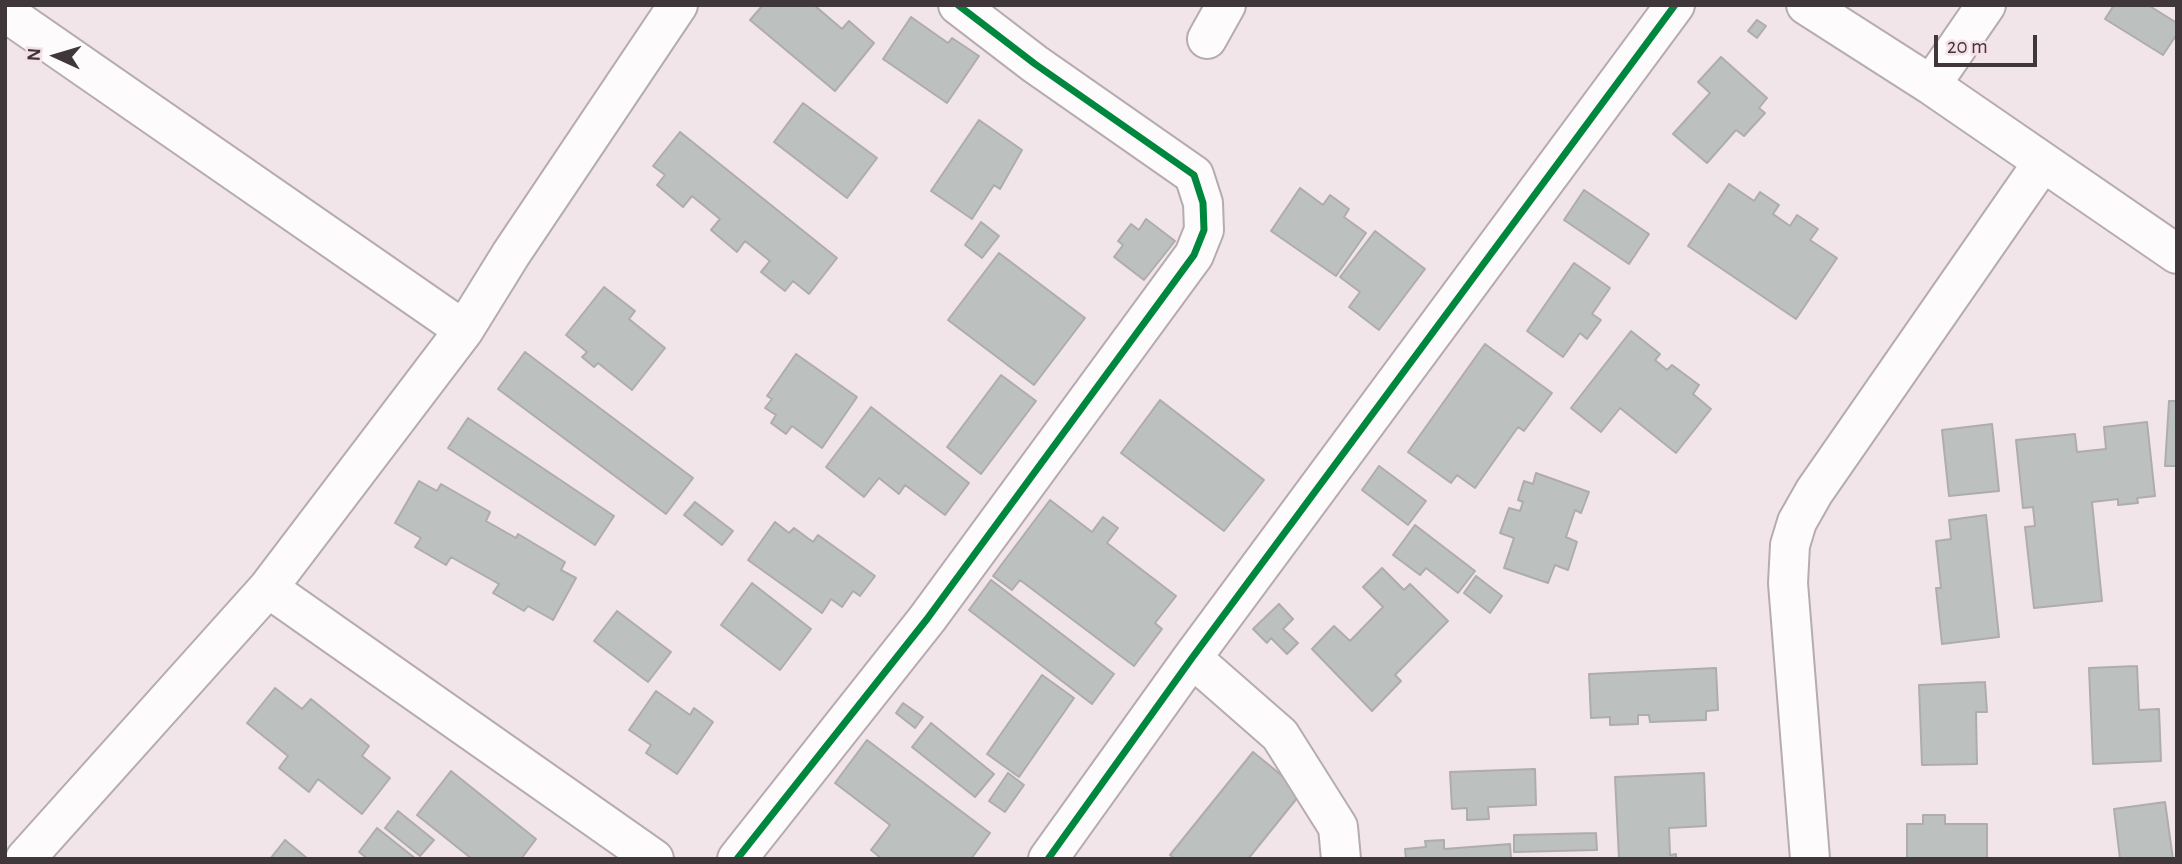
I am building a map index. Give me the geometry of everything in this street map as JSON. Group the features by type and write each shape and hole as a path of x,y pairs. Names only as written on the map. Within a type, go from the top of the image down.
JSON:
{"street":[{"path":"24,859 268,588 464,330 511,254 678,5"},
{"path":"737,859 927,620 1194,255 1204,230 1203,203 1194,175 1035,64 958,5"},
{"path":"1206,39 1226,5"},
{"path":"1048,859 1192,658 1675,5"},
{"path":"1806,5 1931,85 2177,254"},
{"path":"1931,85 1986,5"},
{"path":"5,12 464,330"},
{"path":"1810,859 1788,583 1790,545 1797,522 1814,492 2043,162"},
{"path":"268,588 654,859"},
{"path":"1192,658 1280,735 1338,827 1341,859"}],"building":[{"path":"763,5 814,5 842,29 849,21 874,43 835,91 750,20"},
{"path":"2114,5 2148,5 2177,23 2177,34 2163,55 2105,19"},
{"path":"911,17 948,43 952,38 979,56 947,103 883,59"},
{"path":"1757,20 1766,26 1757,38 1748,31"},
{"path":"1721,57 1767,98 1759,108 1765,113 1744,136 1736,130 1707,163 1673,134 1710,93 1698,82"},
{"path":"803,103 877,158 847,198 774,142"},
{"path":"979,120 1022,150 1000,189 994,185 972,219 931,191"},
{"path":"680,132 837,258 809,294 793,281 785,291 761,272 770,261 745,241 737,252 711,230 720,219 692,196 683,207 657,185 665,175 653,166"},
{"path":"1729,184 1754,201 1760,192 1779,205 1773,214 1790,226 1797,215 1818,229 1810,240 1837,258 1796,319 1688,246"},
{"path":"1300,188 1323,205 1330,195 1349,209 1344,217 1366,233 1336,276 1271,231"},
{"path":"1584,190 1649,234 1629,264 1564,220"},
{"path":"1146,219 1175,241 1144,280 1114,257 1123,245 1118,241 1131,224 1139,230"},
{"path":"981,222 999,236 982,258 965,245"},
{"path":"1375,231 1425,269 1379,330 1349,307 1360,292 1340,277"},
{"path":"999,253 1085,318 1034,385 948,320"},
{"path":"1574,263 1610,288 1592,314 1601,320 1587,339 1580,333 1563,357 1527,331"},
{"path":"604,287 635,311 629,319 665,348 632,390 598,363 594,367 582,357 587,352 566,335"},
{"path":"1631,331 1660,354 1655,360 1667,370 1672,365 1699,385 1693,394 1711,409 1676,453 1620,408 1601,432 1571,408"},
{"path":"1485,344 1552,393 1524,431 1518,427 1475,488 1457,475 1451,483 1408,452"},
{"path":"525,352 693,478 666,514 498,389"},
{"path":"796,354 857,397 822,448 792,426 786,434 771,423 776,415 765,408 772,399 767,396"},
{"path":"1001,375 1036,401 981,474 947,447"},
{"path":"1160,400 1264,480 1224,531 1121,453"},
{"path":"2169,401 2177,401 2177,466 2165,466"},
{"path":"871,407 969,483 945,515 905,485 899,494 879,478 864,497 826,467"},
{"path":"468,418 614,516 595,545 448,448"},
{"path":"2147,422 2155,496 2137,498 2138,503 2118,505 2118,499 2092,502 2102,601 2034,608 2025,527 2035,526 2033,507 2023,508 2016,440 2075,434 2077,452 2106,449 2104,427"},
{"path":"1992,424 1999,491 1949,496 1942,430"},
{"path":"1379,466 1426,501 1408,525 1362,490"},
{"path":"1536,473 1589,492 1581,513 1575,510 1566,537 1577,542 1568,570 1555,565 1548,583 1504,568 1514,538 1500,533 1509,508 1520,511 1523,502 1518,500 1524,481 1533,484"},
{"path":"419,481 437,491 441,484 490,512 486,521 516,538 518,534 565,562 561,570 576,578 553,620 528,606 524,611 493,593 499,584 451,557 446,565 415,547 421,538 395,523"},
{"path":"1050,500 1092,532 1103,517 1118,528 1107,543 1176,596 1155,623 1162,629 1134,666 1020,580 1012,590 993,576"},
{"path":"695,502 733,531 722,545 684,515"},
{"path":"1986,515 1999,637 1942,644 1936,588 1941,588 1936,541 1951,539 1949,520"},
{"path":"775,522 789,533 794,528 813,542 818,535 875,576 860,596 853,591 842,607 831,599 822,613 748,560"},
{"path":"1415,525 1475,571 1458,593 1426,568 1420,575 1393,555"},
{"path":"1382,568 1404,590 1410,584 1448,621 1395,675 1401,681 1372,711 1312,649 1334,626 1350,641 1383,607 1363,587"},
{"path":"1476,576 1502,596 1490,613 1464,593"},
{"path":"991,580 1114,674 1092,704 969,610"},
{"path":"752,583 811,629 780,670 721,625"},
{"path":"1279,604 1293,619 1283,629 1298,643 1287,654 1271,638 1267,643 1253,629"},
{"path":"617,611 671,652 648,682 594,641"},
{"path":"2137,666 2139,710 2159,709 2161,761 2093,764 2089,668"},
{"path":"1716,668 1718,710 1706,711 1706,720 1650,722 1649,715 1638,715 1638,724 1610,725 1610,717 1591,718 1589,674"},
{"path":"1042,675 1074,698 1019,777 987,754"},
{"path":"1985,682 1987,712 1976,712 1977,764 1922,765 1919,685"},
{"path":"275,688 302,709 311,699 369,746 362,756 390,778 362,814 318,779 309,792 279,768 288,756 247,723"},
{"path":"656,691 690,715 694,708 713,722 677,774 646,753 651,745 629,730"},
{"path":"903,703 923,717 915,728 896,713"},
{"path":"931,723 994,774 975,797 912,747"},
{"path":"867,740 990,833 971,859 882,859 871,850 890,825 835,783"},
{"path":"1253,752 1302,792 1248,859 1175,859 1170,855"},
{"path":"1535,769 1536,805 1488,807 1489,819 1467,820 1467,808 1452,809 1450,772"},
{"path":"451,771 536,839 521,859 472,859 417,815"},
{"path":"1008,773 1024,785 1005,812 989,801"},
{"path":"1704,773 1706,826 1669,828 1670,855 1676,854 1676,859 1619,859 1615,777"},
{"path":"2165,802 2173,859 2120,859 2114,809"},
{"path":"398,811 434,840 420,856 385,828"},
{"path":"1923,815 1945,815 1945,824 1987,824 1987,859 1907,859 1907,824 1923,824"},
{"path":"377,828 416,859 368,859 359,852"},
{"path":"1596,833 1597,850 1514,852 1514,835"},
{"path":"285,840 308,859 270,859"},
{"path":"1444,840 1444,849 1510,844 1511,859 1406,859 1405,849 1426,847 1425,841"}],"cycle path":[{"path":"737,859 927,619 1194,255 1204,230 1203,203 1194,175 1035,64 958,5"},
{"path":"1048,859 1192,658 1675,5"}]}
